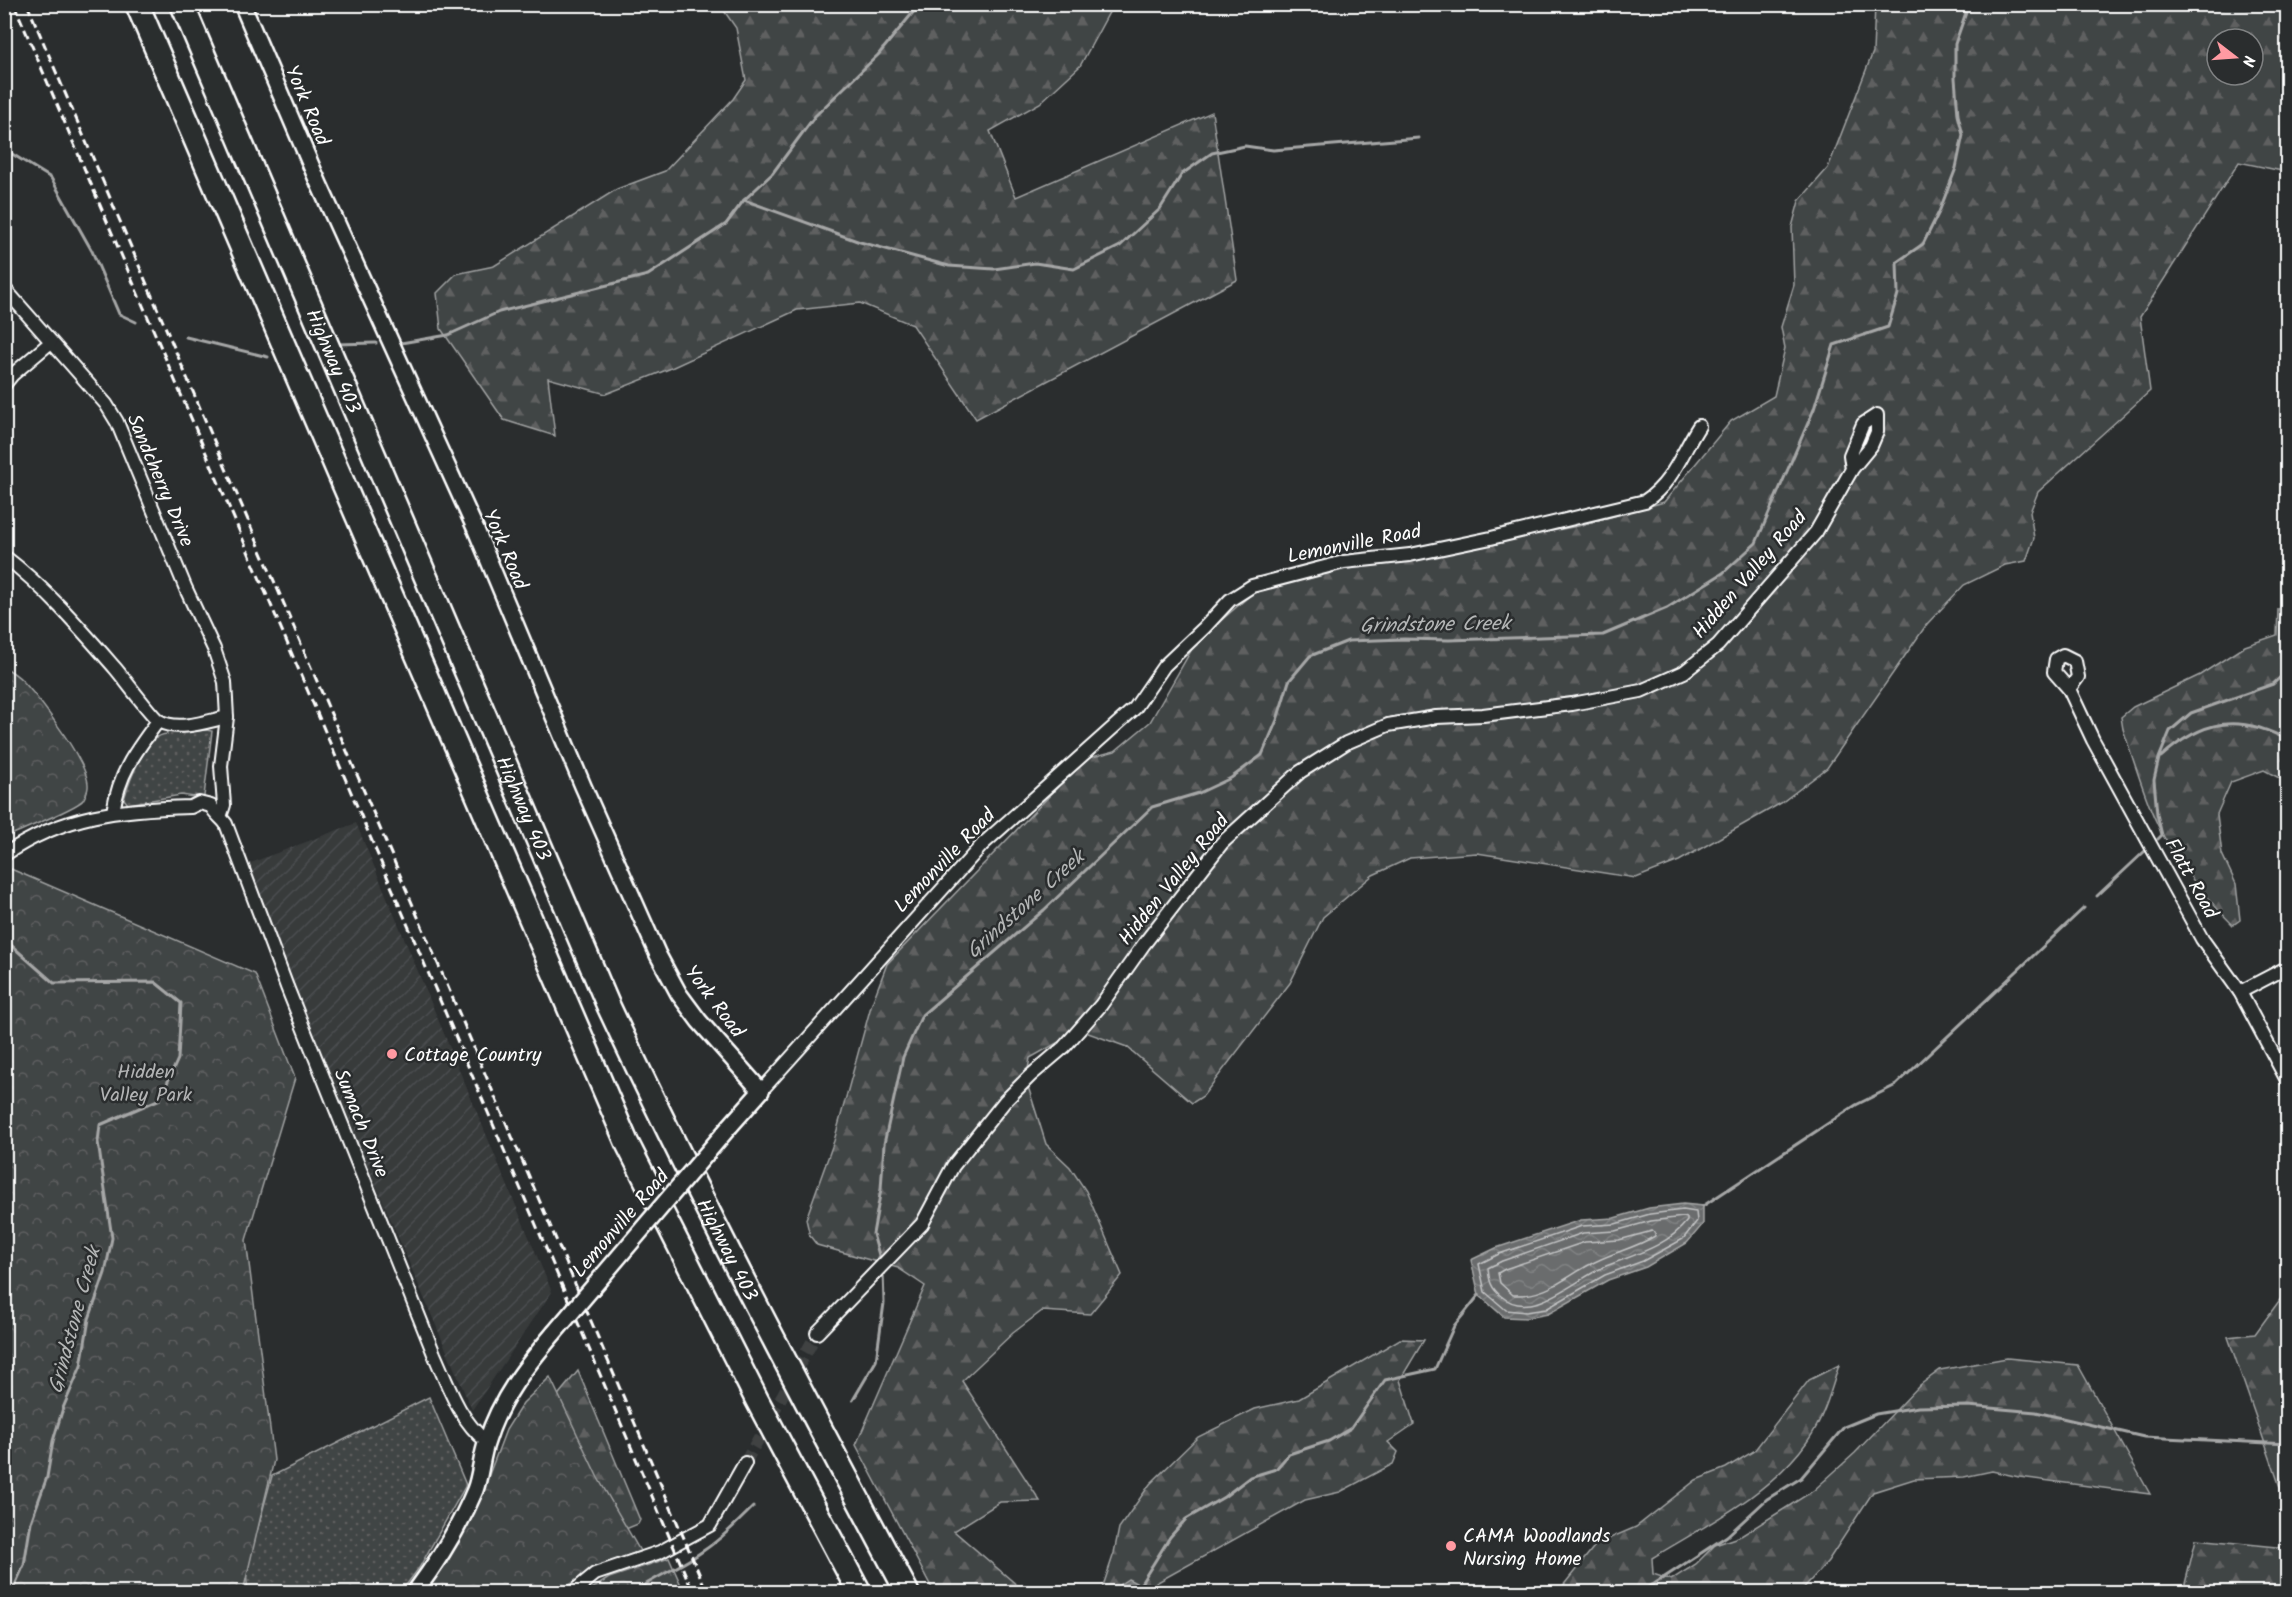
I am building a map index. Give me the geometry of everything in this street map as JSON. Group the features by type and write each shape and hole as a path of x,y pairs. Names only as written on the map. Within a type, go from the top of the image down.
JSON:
{"highway":[{"name":"Highway 403","path":"137,4 627,1143 757,1400 859,1593"},
{"name":"Highway 403","path":"182,4 608,1005 663,1122 723,1241 907,1593"}],"street":[{"name":"York Road","path":"242,4 319,184 476,530 583,786 658,955 679,994 699,1022 761,1091"},
{"name":"Sandcherry Drive","path":"4,288 106,404 117,422 186,589 214,649 225,682 227,717 221,766 216,777 217,815"},
{"path":"4,385 12,375 51,342"},
{"name":"Lemonville Road","path":"415,1593 466,1510 477,1486 486,1441 505,1397 523,1369 730,1126 983,844 1135,708 1164,666 1230,600 1252,586 1344,562 1410,555 1645,501 1664,486 1675,471 1699,426"},
{"name":"Hidden Valley Road","path":"817,1333 922,1224 953,1166 1005,1101 1064,1047 1101,1005 1144,944 1222,843 1300,772 1346,743 1388,725 1437,717 1483,715 1572,704 1641,691 1684,672 1718,645 1816,532 1852,469"},
{"path":"4,556 53,599 115,668 158,721 171,725 194,725 227,717"},
{"name":"Flatt Road","path":"2069,689 2093,740 2202,939 2240,992 2288,1082"},
{"path":"113,812 120,780 132,756 158,721"},
{"path":"4,855 46,830 113,812 191,807 199,803 211,806 217,815"},
{"name":"Sumach Drive","path":"217,815 226,824 300,1019 458,1408 479,1436 486,1441"},
{"path":"2240,992 2288,967"},
{"path":"573,1593 595,1574 660,1552 710,1525 745,1463"}],"shaded area":[{"path":"356,823 552,1292 472,1410 240,867"}],"green space":[{"path":"720,5 1113,5 1080,66 1040,103 990,131 1016,197 1212,112 1237,280 976,419 913,325 860,303 797,310 669,369 606,394 548,378 555,436 504,420 441,329 437,293 456,274 494,266 617,189 665,171 733,99 746,80 736,28"},
{"path":"1875,5 2287,5 2287,172 2239,162 2140,317 2150,391 2038,492 2030,512 2034,538 2026,561 2005,565 1964,585 1927,624 1827,768 1781,803 1679,861 1636,878 1477,853 1410,858 1373,875 1323,917 1290,983 1203,1096 1192,1103 1127,1047 1080,1030 1030,1058 1026,1080 1046,1144 1070,1167 1086,1191 1122,1275 1090,1314 1042,1311 1013,1333 962,1381 1040,1501 1000,1502 954,1531 1025,1592 934,1592 856,1445 925,1286 898,1268 817,1245 810,1236 806,1219 834,1141 871,1006 887,964 1085,759 1115,751 1150,722 1196,642 1261,586 1312,569 1434,553 1578,526 1664,502 1731,421 1774,396 1785,348 1781,327 1794,285 1792,227 1799,201 1828,168 1873,52"},
{"path":"2287,607 2287,782 2264,770 2231,782 2217,814 2222,854 2236,884 2240,920 2233,925 2189,874 2169,846 2150,806 2123,729 2121,717 2133,707 2200,675 2245,646 2277,635 2278,609"},
{"path":"4,667 23,681 62,732 81,763 88,787 84,799 79,804 5,838"},
{"path":"167,731 178,733 212,731 204,796 201,798 181,795 128,804 124,799 130,782 145,750 152,742 159,736 167,734"},
{"name":"Hidden Valley Park","path":"11,869 255,974 295,1078 246,1240 274,1460 243,1592 5,1592 4,877"},
{"path":"2287,1290 2287,1507 2228,1337 2255,1334"},
{"path":"1400,1339 1424,1340 1400,1380 1414,1424 1388,1442 1398,1452 1393,1464 1340,1492 1305,1500 1156,1583 1155,1592 1101,1592 1114,1553 1119,1528 1150,1484 1198,1437 1255,1409 1299,1399"},
{"path":"2007,1358 2078,1365 2150,1494 2019,1477 1992,1471 1964,1477 1914,1479 1873,1492 1828,1561 1800,1592 1558,1592 1601,1538 1604,1545 1610,1538 1636,1527 1696,1480 1726,1468 1754,1451 1809,1380 1839,1365 1822,1415 1813,1433 1792,1461 1736,1508 1652,1558 1653,1574 1671,1580 1696,1564 1715,1545 1741,1536 1813,1491 1855,1453 1920,1385 1940,1370"},
{"path":"578,1371 640,1520 638,1524 611,1535 425,1592 511,1471 541,1416"},
{"path":"550,1377 598,1478 640,1551 594,1568 565,1592 424,1592 447,1563 487,1480 506,1430 523,1403"},
{"path":"429,1397 466,1485 419,1568 401,1592 248,1592 246,1572 272,1476"},
{"path":"2196,1539 2287,1548 2287,1592 2183,1592"},
{"path":"669,1558 684,1592 587,1592 609,1578"}],"water":[{"path":"1683,1204 1703,1206 1703,1224 1687,1243 1646,1267 1608,1280 1548,1314 1527,1318 1504,1317 1479,1295 1471,1260 1496,1248 1581,1220 1614,1218 1649,1208"},
{"path":"1128,1579 1140,1585 1141,1592 1118,1592 1119,1585"}],"waterway":[{"path":"401,343 448,335 499,312 648,275 726,224 744,200 772,174 815,116 878,55 920,4"},
{"name":"Grindstone Creek","path":"881,1262 873,1234 881,1189 884,1144 903,1057 922,1015 1044,910 1152,807 1199,793 1231,778 1262,755 1277,720 1289,681 1310,656 1348,641 1603,635 1667,608 1723,573 1756,543 1814,409 1834,345 1888,327 1898,294 1897,262 1923,244 1939,212 1956,168 1963,135 1958,115 1955,44 1969,4"},
{"path":"744,200 860,242 949,266 994,269 1035,263 1074,269 1120,246 1160,209 1182,174 1212,153 1245,146 1273,150 1419,138"},
{"path":"4,149 51,178 92,251 119,314 136,322"},
{"path":"186,337 268,357"},
{"path":"335,344 376,343"},
{"path":"2158,839 2162,835 2157,814 2154,780 2159,758 2170,731 2191,713 2273,684 2288,670"},
{"path":"2161,757 2191,735 2206,728 2221,725 2253,726 2288,740"},
{"path":"2097,896 2145,851"},
{"path":"1703,1206 1856,1105 1896,1085 2084,908"},
{"name":"Grindstone Creek","path":"4,939 54,983 155,982 181,1003 178,1059 160,1099 100,1125 98,1142 112,1238 105,1273 89,1319 81,1366 63,1408 53,1441 47,1477 31,1522 24,1565 12,1592"},
{"name":"Grindstone Creek","path":"853,1400 876,1361 884,1303 883,1271"},
{"path":"1140,1585 1170,1537 1186,1519 1224,1497 1250,1477 1276,1469 1289,1454 1329,1441 1351,1428 1385,1380 1435,1369 1454,1326 1479,1295"},
{"path":"1637,1592 1654,1584 1727,1536 1767,1499 1801,1478 1844,1427 1876,1414 1918,1407 1968,1406 2036,1412 2144,1437 2288,1444"},
{"name":"Grindstone Creek","path":"634,1592 710,1546 753,1507"}],"tunnel":[{"path":"745,1463 817,1333"}],"railway":[{"path":"14,4 693,1592"},
{"path":"27,4 707,1592"}],"place":[{"name":"Cottage Country","path":"392,1054"},
{"name":"CAMA Woodlands Nursing Home","path":"1451,1546"}]}
